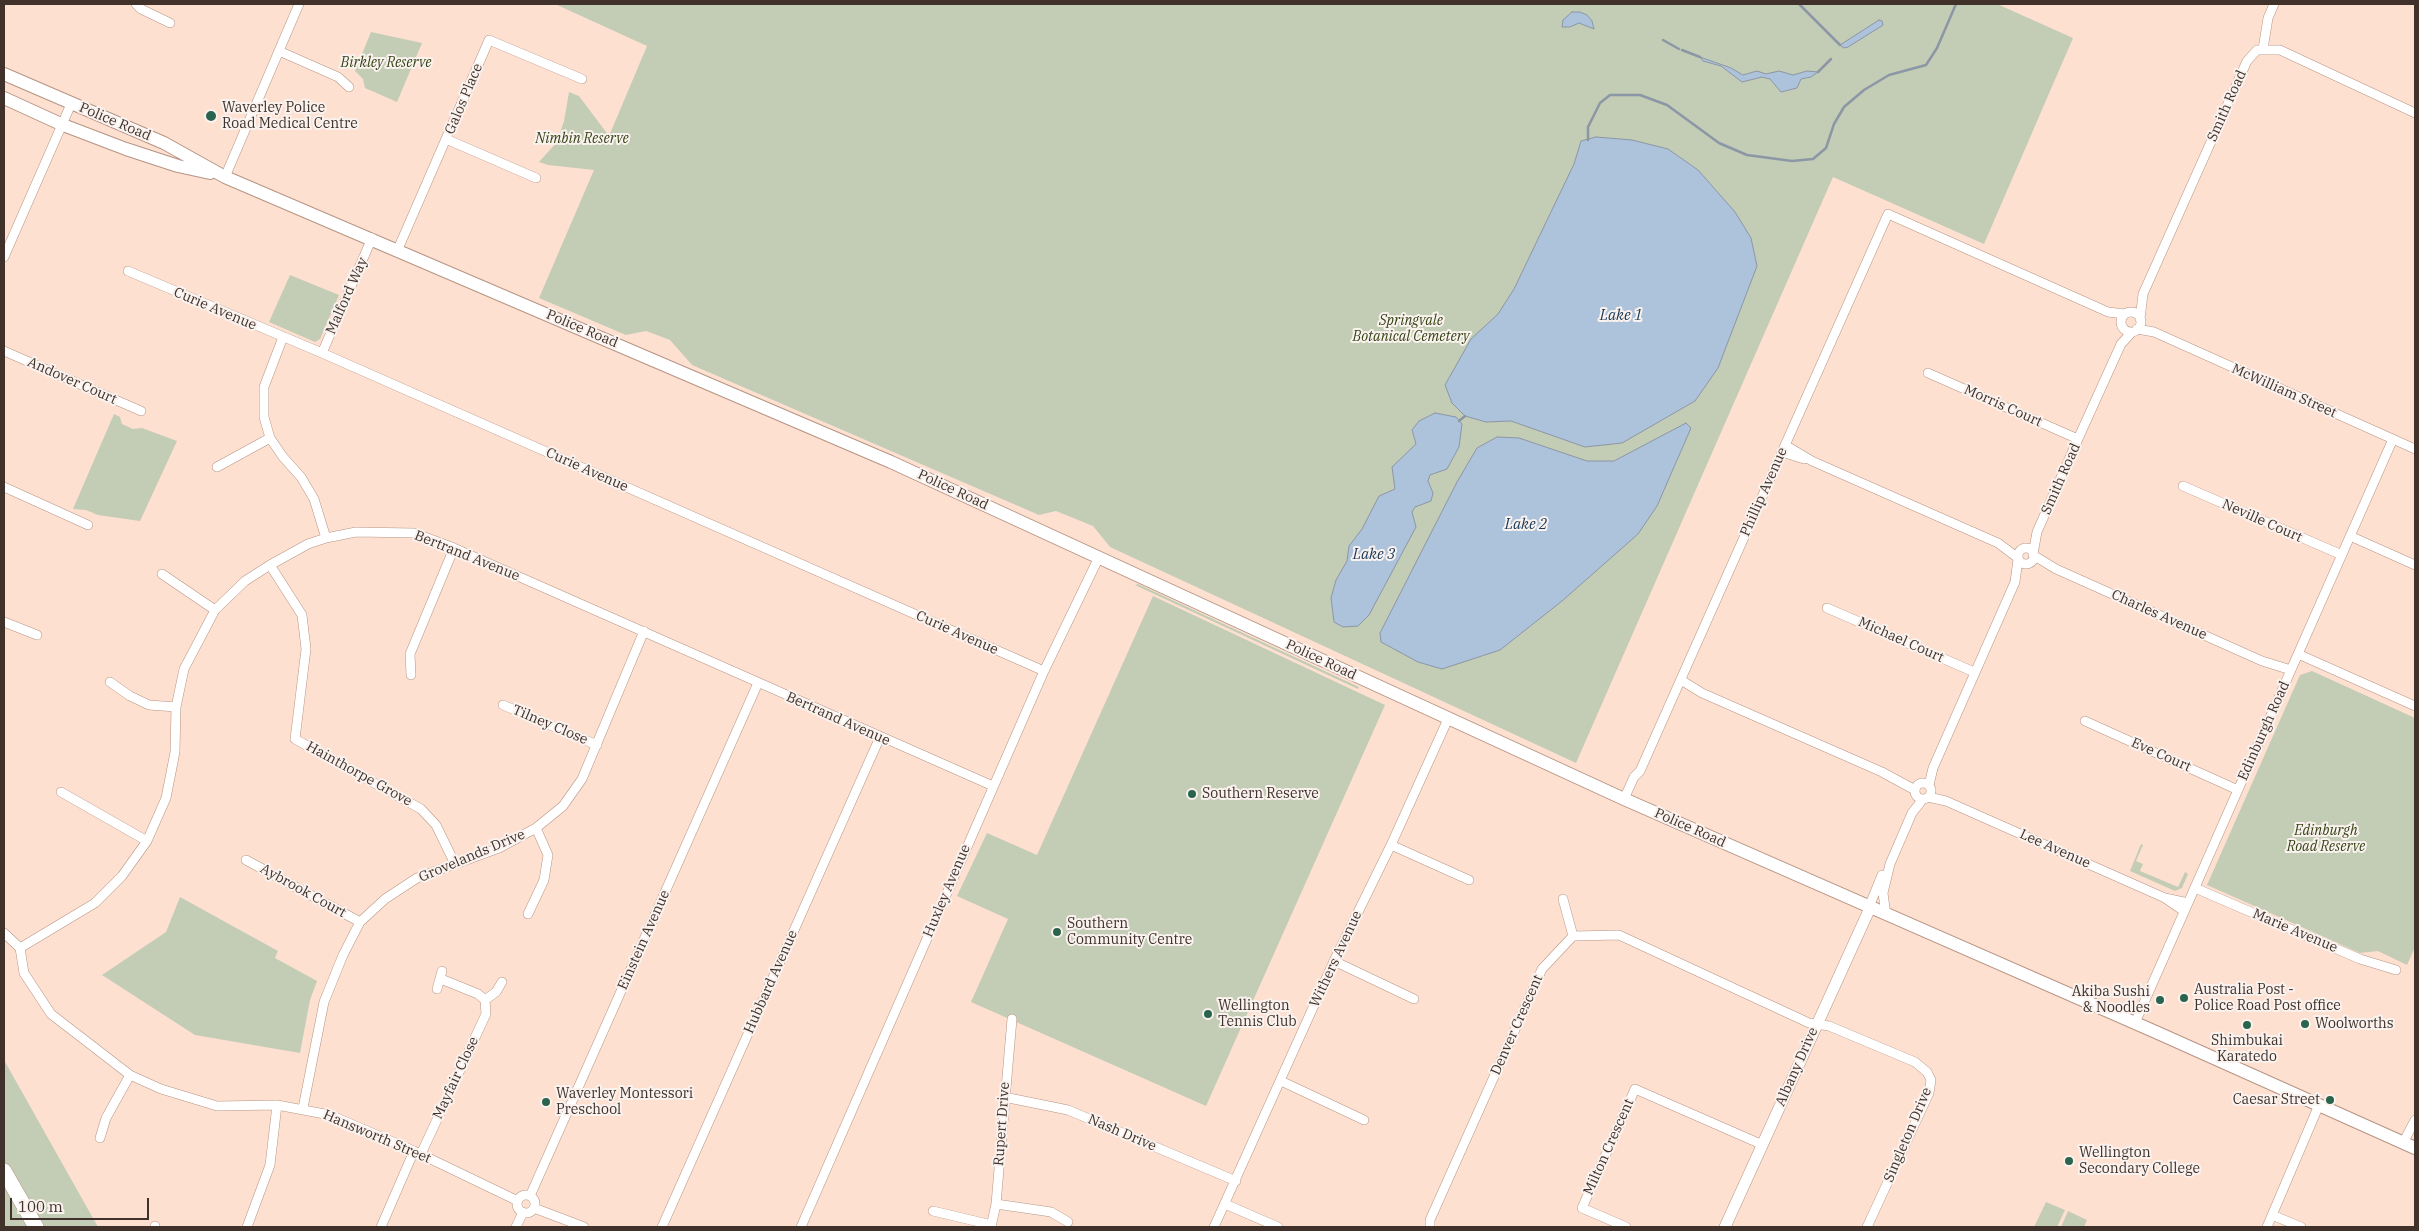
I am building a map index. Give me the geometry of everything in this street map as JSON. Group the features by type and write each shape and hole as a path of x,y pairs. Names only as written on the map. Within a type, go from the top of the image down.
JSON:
{"highway":[{"path":"4,1171 36,1227"}],"main road":[{"name":"Police Road","path":"4,74 164,143 225,177 398,249 892,462 1627,800 2409,1145"},
{"name":"Police Road","path":"4,98 63,125 178,166 225,177"}],"street":[{"path":"136,4 141,9 170,23"},
{"path":"225,177 299,4"},
{"path":"2274,4 2268,18 2263,49 2280,50 2415,113"},
{"name":"Galos Place","path":"398,249 489,40 582,79"},
{"name":"Smith Road","path":"2121,344 2122,325 2126,314 2143,294 2247,61 2257,50 2263,49"},
{"path":"279,51 338,77 349,88"},
{"path":"4,257 71,104"},
{"path":"446,139 536,178"},
{"name":"Phillip Avenue","path":"1627,800 1639,780 1640,771 1888,214 2108,312"},
{"name":"Malford Way","path":"322,353 372,238"},
{"name":"Curie Avenue","path":"128,271 282,338 322,353 1044,671"},
{"name":"Smith Road","path":"1886,915 1883,893 1890,864 2015,582 2032,559 2037,532 2121,344 2134,330 2140,319 2143,294"},
{"path":"2108,312 2126,314"},
{"path":"2108,312 2122,325 2134,330"},
{"name":"McWilliam Street","path":"2126,314 2135,313 2154,332"},
{"name":"McWilliam Street","path":"2134,330 2154,332 2415,449"},
{"path":"282,338 264,386 264,417 270,438 283,457 301,477 314,499 326,538"},
{"name":"Andover Court","path":"4,351 141,411"},
{"name":"Morris Court","path":"1928,373 2078,439"},
{"path":"217,467 270,438"},
{"name":"Edinburgh Road","path":"2135,1023 2393,439"},
{"path":"1783,448 1998,543 2028,549 2032,559 2023,564 1998,543"},
{"name":"Neville Court","path":"2183,486 2342,555"},
{"path":"4,487 88,525"},
{"name":"Bertrand Avenue","path":"20,948 95,903 122,876 148,842 166,798 175,752 176,706 184,669 216,610 246,581 270,565 308,544 356,532 414,533 454,548 644,631 758,684 993,786"},
{"name":"Smith Road","path":"2023,549 2037,532"},
{"path":"2350,536 2415,565"},
{"path":"411,675 410,654 454,548"},
{"path":"2018,559 2018,554 2023,549"},
{"name":"Huxley Avenue","path":"801,1227 1044,671 1099,557"},
{"name":"Smith Road","path":"2015,582 2018,559"},
{"name":"Charles Avenue","path":"2032,559 2290,673"},
{"name":"Hainthorpe Grove","path":"270,565 302,615 306,649 295,739 421,809 436,825 455,864"},
{"path":"162,574 216,610"},
{"name":"Michael Court","path":"1827,608 1974,672"},
{"path":"4,622 37,636"},
{"name":"Grovelands Drive","path":"303,1108 324,1002 343,955 360,922 386,899 417,878 499,848 536,828 562,806 582,779 644,631"},
{"path":"2298,654 2415,706"},
{"path":"110,682 130,696 149,705 176,706"},
{"name":"Lee Avenue","path":"1679,683 2186,907"},
{"name":"Einstein Avenue","path":"530,1196 758,684"},
{"name":"Tilney Close","path":"503,705 597,745"},
{"name":"Withers Avenue","path":"1214,1227 1334,961 1391,846 1448,719"},
{"name":"Eve Court","path":"2085,721 2238,790"},
{"name":"Hubbard Avenue","path":"662,1227 880,737"},
{"path":"61,792 148,842"},
{"path":"528,914 544,880 548,855 536,828"},
{"path":"1391,846 1469,880"},
{"name":"Aybrook Court","path":"246,860 360,922"},
{"name":"Smith Road","path":"1869,908 1884,870 1890,864"},
{"name":"Marie Avenue","path":"2194,888 2360,959 2396,970"},
{"path":"1562,899 1573,936 1619,935 1809,1023 1816,1024"},
{"name":"Albany Drive","path":"1725,1227 1869,908"},
{"path":"4,932 20,948"},
{"name":"Denver Crescent","path":"1430,1227 1430,1220 1542,969 1573,936"},
{"name":"Hansworth Street","path":"20,948 24,973 51,1014 130,1075 160,1089 217,1106 277,1105 303,1108 349,1122 418,1153 518,1202"},
{"path":"1334,961 1414,999"},
{"path":"437,989 442,975 478,994 485,1000 496,992 502,982"},
{"name":"Mayfair Close","path":"381,1227 486,1014 485,1000"},
{"name":"Rupert Drive","path":"992,1226 996,1204 1012,1020"},
{"name":"Singleton Drive","path":"1816,1024 1829,1026 1915,1062 1927,1072 1931,1080 1928,1093 1867,1227"},
{"path":"100,1138 106,1118 130,1075"},
{"path":"1281,1081 1364,1120"},
{"name":"Milton Crescent","path":"1626,1227 1582,1208 1634,1089 1763,1145"},
{"name":"Nash Drive","path":"1004,1097 1068,1110 1236,1181"},
{"path":"247,1227 270,1165 277,1105"},
{"path":"2267,1227 2319,1105"},
{"path":"2409,1145 2415,1120"},
{"path":"2409,1145 2415,1127"},
{"path":"530,1196 535,1201 534,1208 530,1212 523,1212 518,1208 518,1202 522,1197 530,1196"},
{"path":"996,1204 1051,1212 1068,1222"},
{"path":"1225,1204 1278,1227"},
{"path":"534,1208 584,1227"},
{"path":"933,1211 992,1226"},
{"path":"516,1227 523,1212"},
{"path":"2272,1215 2300,1227"}],"green space":[{"name":"Springvale Botanical Cemetery","path":"555,4 1997,4 2073,38 1984,244 1833,177 1576,763 1110,547 1093,526 1056,511 1039,515 692,365 670,340 646,331 626,335 539,298 594,170 548,165 539,162 557,142 564,121 569,92 579,96 609,136 647,46"},
{"name":"Birkley Reserve","path":"371,32 422,43 397,102 365,88 363,79 355,71"},
{"path":"290,275 339,295 320,339 315,342 269,322"},
{"path":"114,414 120,417 122,424 133,429 142,428 177,441 140,521 73,509"},
{"path":"1138,584 1359,687 1358,689 1135,585"},
{"name":"Southern Reserve","path":"1153,596 1385,705 1206,1106 971,1002 1008,919 957,896 987,833 1037,855"},
{"name":"Edinburgh Road Reserve","path":"2312,671 2415,718 2415,947 2407,965 2378,951 2360,953 2207,885 2300,675"},
{"path":"2141,844 2143,845 2136,861 2143,864 2140,871 2178,887 2185,872 2188,874 2182,888 2175,891 2130,871"},
{"path":"180,897 278,951 275,958 317,981 310,1000 300,1053 195,1035 102,975 166,932"},
{"path":"4,1060 98,1227 4,1227"},
{"path":"2046,1202 2065,1210 2057,1227 2034,1227"},
{"path":"2068,1211 2087,1220 2084,1227 2061,1227"}],"water":[{"path":"1572,12 1580,12 1587,15 1592,21 1594,29 1579,23 1570,27 1562,27 1563,20"},
{"path":"1879,20 1882,21 1883,25 1880,27 1848,47 1844,48 1840,45"},
{"path":"1700,57 1731,68 1743,75 1757,71 1766,74 1779,71 1793,75 1807,71 1818,72 1811,77 1801,79 1797,88 1781,92 1770,79 1762,77 1742,82 1721,66 1703,61"},
{"name":"Lake 1","path":"1596,137 1632,140 1668,149 1698,170 1735,212 1751,238 1757,266 1718,368 1695,401 1622,443 1585,447 1511,421 1486,422 1465,416 1452,403 1445,385 1471,339 1498,314 1514,289 1574,164 1581,141"},
{"name":"Lake 3","path":"1435,413 1456,417 1462,424 1459,447 1447,469 1430,475 1428,481 1433,493 1431,501 1415,507 1412,512 1416,527 1369,615 1358,626 1343,627 1334,622 1331,598 1336,580 1347,561 1349,546 1362,529 1379,496 1395,489 1392,467 1416,444 1412,430 1419,421"},
{"name":"Lake 2","path":"1686,423 1691,428 1657,506 1638,534 1562,601 1500,650 1442,669 1418,662 1381,642 1380,633 1457,482 1477,448 1497,437 1519,438 1587,461 1614,461"}],"waterway":[{"path":"1799,4 1840,45"},
{"path":"1588,140 1588,127 1600,103 1610,95 1640,95 1667,105 1719,143 1747,155 1792,161 1813,159 1826,148 1834,124 1844,107 1864,90 1889,75 1926,65 1937,48 1956,4"},
{"path":"1663,40 1679,49"},
{"path":"1682,50 1700,57"},
{"path":"1818,72 1831,59"},
{"path":"1459,421 1465,416"}],"place":[{"name":"Waverley Police Road Medical Centre","path":"211,116"},
{"name":"Southern Reserve","path":"1192,794"},
{"name":"Southern Community Centre","path":"1057,932"},
{"name":"Australia Post - Police Road Post office","path":"2184,998"},
{"name":"Akiba Sushi & Noodles","path":"2160,1000"},
{"name":"Wellington Tennis Club","path":"1208,1014"},
{"name":"Woolworths","path":"2305,1024"},
{"name":"Shimbukai Karatedo","path":"2247,1025"},
{"name":"Caesar Street","path":"2330,1100"},
{"name":"Waverley Montessori Preschool","path":"546,1102"},
{"name":"Wellington Secondary College","path":"2069,1161"}],"park label":[{"name":"Nimbin Reserve","path":"582,139"}]}
